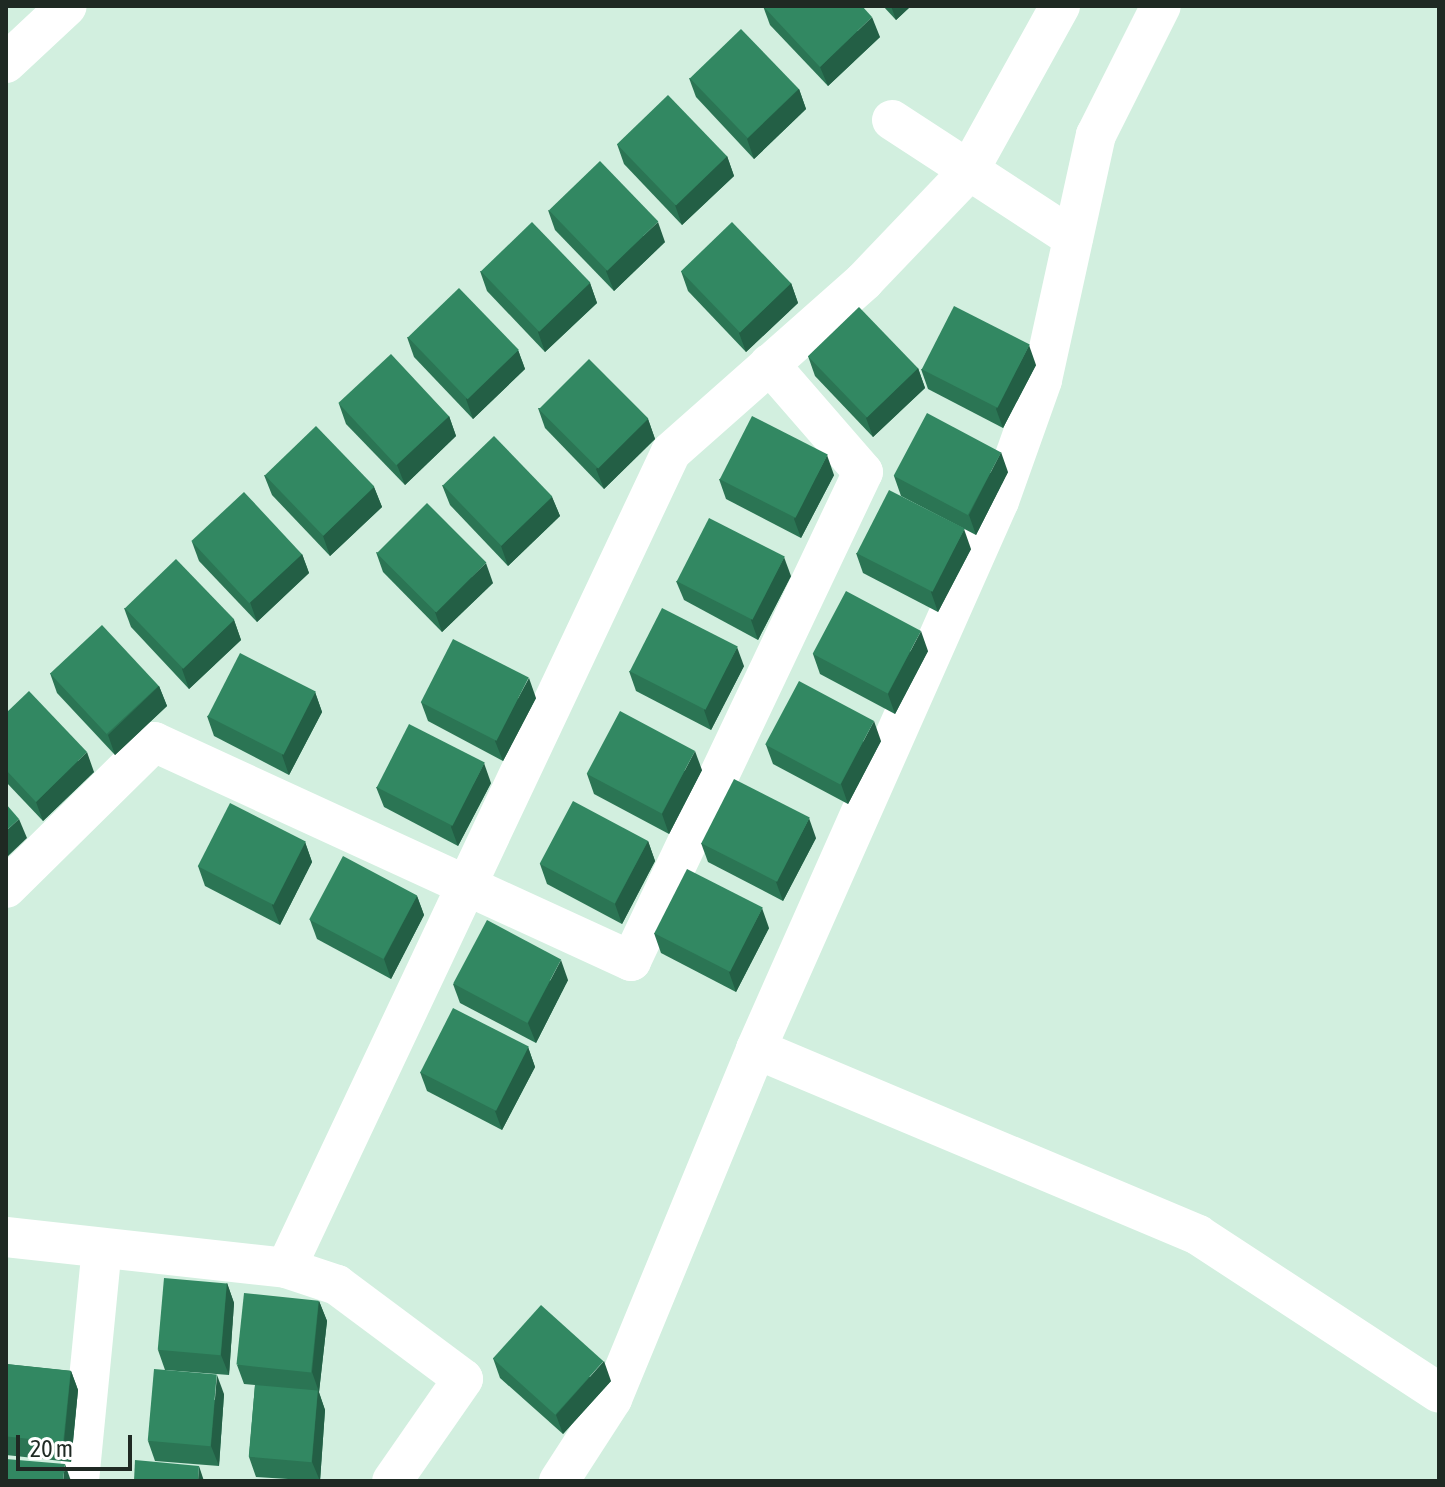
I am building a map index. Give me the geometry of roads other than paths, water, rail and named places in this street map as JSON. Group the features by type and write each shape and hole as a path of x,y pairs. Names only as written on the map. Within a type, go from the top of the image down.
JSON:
{"street":[{"path":"6,63 67,6"},
{"path":"286,1268 671,452 864,281 968,172 1060,6"},
{"path":"559,1481 612,1399 756,1049 999,501 1042,380 1096,135 1161,6"},
{"path":"892,120 1073,238"},
{"path":"6,888 154,742 631,961 863,472 769,364"},
{"path":"756,1049 1198,1235 1439,1393"},
{"path":"6,1237 286,1268 337,1285 463,1379 392,1481"},
{"path":"79,1481 102,1248"}]}
